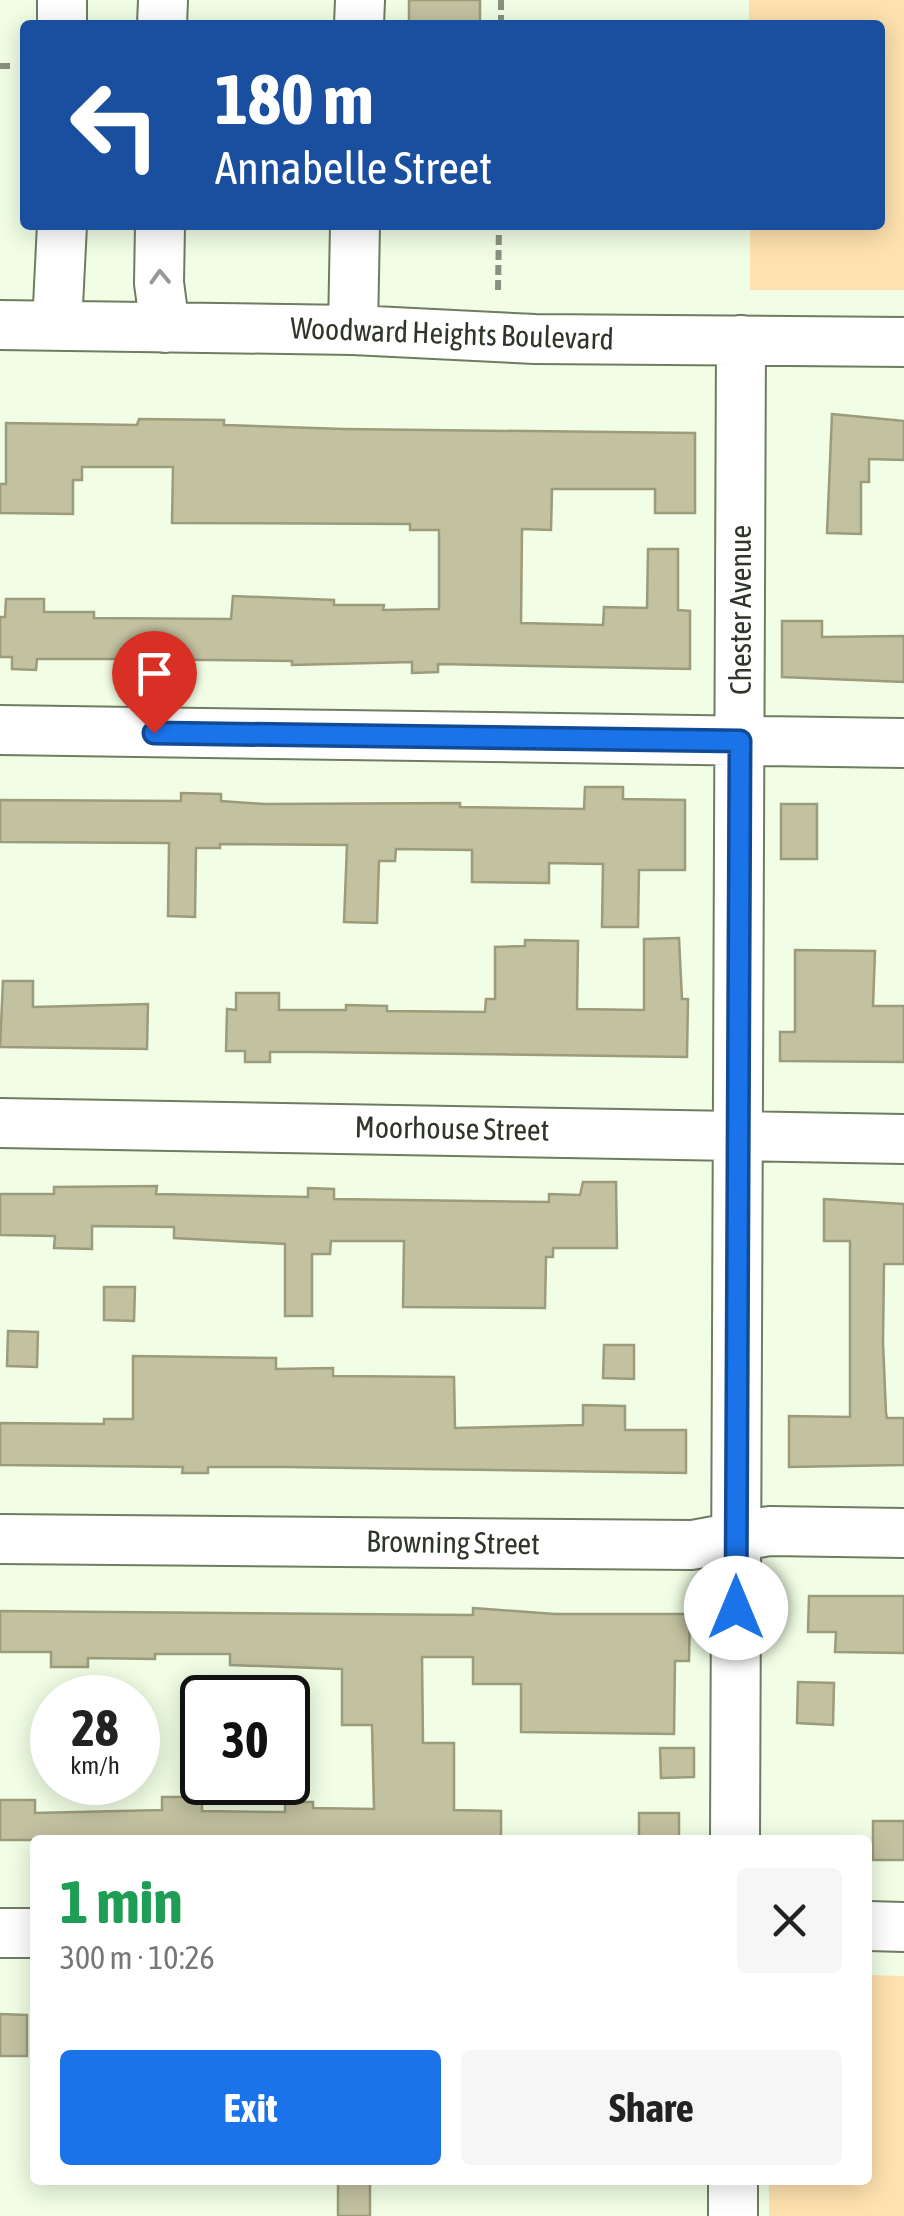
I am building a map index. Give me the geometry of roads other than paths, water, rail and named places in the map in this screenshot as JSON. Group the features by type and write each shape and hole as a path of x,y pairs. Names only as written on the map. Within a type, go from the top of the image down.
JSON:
{"street":[{"path":"57,326 62,230"},
{"path":"160,230 159,283 165,328"},
{"path":"353,330 355,230"},
{"name":"Woodward Heights Boulevard","path":"0,325 904,342"},
{"name":"Chester Avenue","path":"736,1835 741,340"},
{"path":"0,730 904,744"},
{"name":"Moorhouse Street","path":"0,1123 904,1139"},
{"name":"Browning Street","path":"0,1539 692,1545 769,1531 904,1533"},
{"path":"872,1926 904,1927"},
{"path":"0,1933 30,1933"},
{"path":"732,2216 733,2185"}]}
